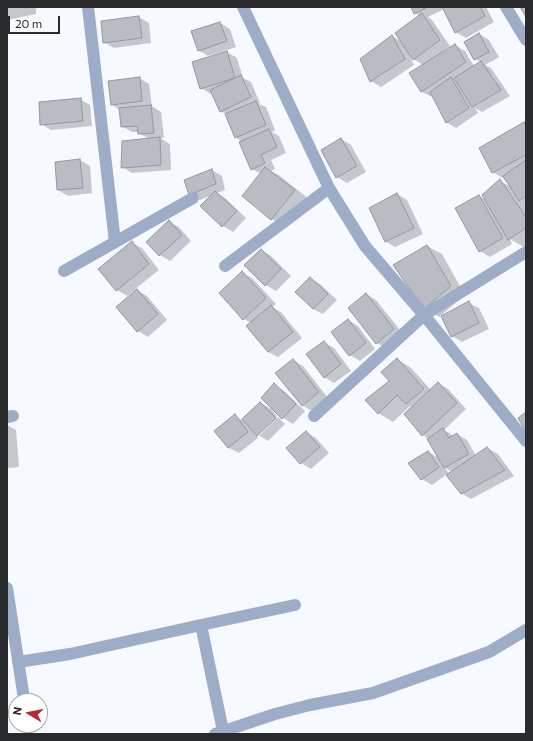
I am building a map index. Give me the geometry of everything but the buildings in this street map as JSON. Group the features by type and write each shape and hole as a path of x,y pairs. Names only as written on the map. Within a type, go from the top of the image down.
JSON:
{"street":[{"path":"88,7 115,242"},
{"path":"243,7 329,188 365,246 424,315 526,442"},
{"path":"506,7 526,40"},
{"path":"226,266 329,188"},
{"path":"64,271 193,198"},
{"path":"314,416 424,315 526,252"},
{"path":"7,588 23,693"},
{"path":"18,662 70,654 295,605"},
{"path":"201,625 219,732 275,714 310,705 373,693 489,652 526,630"}]}
